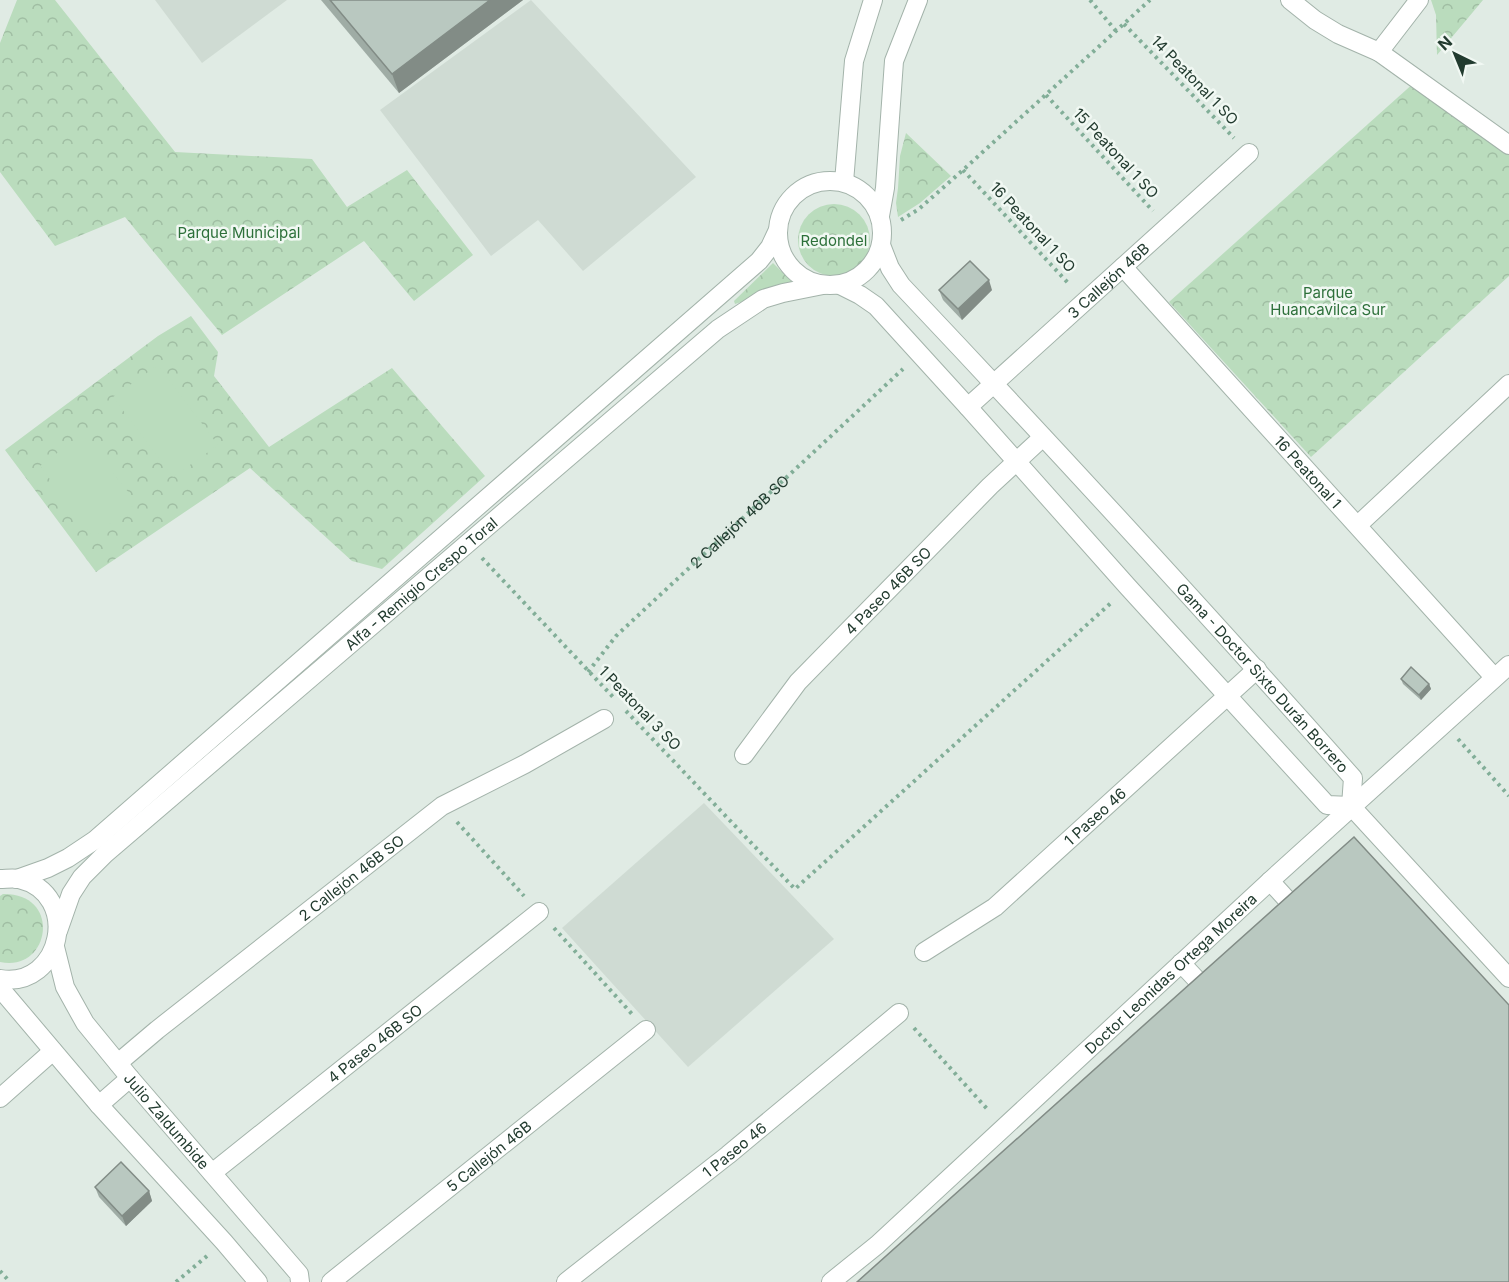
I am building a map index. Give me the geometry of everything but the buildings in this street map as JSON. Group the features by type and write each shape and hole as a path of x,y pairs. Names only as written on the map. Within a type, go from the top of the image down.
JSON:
{"street":[{"path":"844,182 854,62 873,0"},
{"path":"831,285 854,280 867,270 876,258 885,188 894,61 918,0"},
{"path":"1290,0 1315,20 1379,52 1509,145"},
{"path":"1379,52 1419,0"},
{"name":"3 Callejón 46B","path":"969,407 1249,153"},
{"path":"881,231 872,201 866,195 844,182 827,181 811,184 796,193 785,206 777,232 779,247 785,262 796,273 809,281 831,285 860,295 876,306 1327,805 1351,806 1509,978"},
{"name":"Gama - Doctor Sixto Durán Borrero","path":"881,231 890,268 901,285 1257,669 1353,778 1351,806"},
{"name":"Alfa - Remigio Crespo Toral","path":"8,879 48,868 68,858 94,840 759,261 770,247 777,232"},
{"name":"16 Peatonal 1","path":"1123,267 1494,677"},
{"name":"Alfa - Remigio Crespo Toral","path":"57,939 71,894 82,877 105,854 718,329 763,298 831,285"},
{"path":"701,310 718,329"},
{"path":"1358,525 1509,384"},
{"name":"4 Paseo 46B SO","path":"744,756 798,682 990,486 1043,436"},
{"name":"Doctor Leonidas Ortega Moreira","path":"831,1282 877,1245 1269,881 1509,664"},
{"name":"1 Paseo 46","path":"924,952 995,906 1257,669"},
{"name":"2 Callejón 46B SO","path":"118,1063 442,806 525,764 604,719"},
{"name":"Julio Zaldumbide","path":"8,879 31,883 52,903 57,916 57,939 65,987 85,1023 299,1274 300,1282"},
{"path":"1269,881 1311,925"},
{"name":"4 Paseo 46B SO","path":"212,1173 539,912"},
{"path":"0,979 22,978 36,971 47,961 57,939"},
{"path":"1181,963 1225,1010"},
{"path":"0,988 99,1105 258,1282"},
{"name":"1 Paseo 46","path":"566,1282 728,1155 899,1012"},
{"name":"5 Callejón 46B","path":"331,1282 646,1030"},
{"path":"0,1098 53,1051"},
{"path":"99,1105 130,1078"},
{"path":"1044,1090 1058,1106"},
{"path":"877,1245 890,1260"}],"path":[{"path":"1090,0 1116,32"},
{"path":"881,231 919,209 1150,0"},
{"name":"14 Peatonal 1 SO","path":"1124,24 1249,153"},
{"name":"15 Peatonal 1 SO","path":"1046,95 1167,226"},
{"name":"16 Peatonal 1 SO","path":"963,170 1085,301"},
{"name":"2 Callejón 46B SO","path":"588,672 616,636 897,375"},
{"name":"1 Peatonal 3 SO","path":"468,543 795,889 1128,587"},
{"path":"1444,723 1509,796"},
{"path":"899,1012 975,1095"},
{"path":"176,1282 224,1242"},
{"path":"0,1271 10,1282"}],"shaded area":[{"path":"155,0 287,0 202,63"},
{"path":"531,0 696,177 583,271 538,220 491,256 380,110"},
{"path":"704,803 834,939 688,1067 562,928"}],"green space":[{"name":"Parque Municipal","path":"17,0 55,0 175,152 312,159 347,207 407,170 473,255 414,301 364,241 222,335 125,217 55,246 0,172 0,43"},
{"path":"1431,0 1483,0 1437,55 1436,15"},
{"name":"Parque Huancavilca Sur","path":"1425,73 1509,148 1509,276 1311,457 1169,302"},
{"path":"906,133 951,176 920,203 898,217 896,203 900,156"},
{"name":"Redondel","path":"841,204 860,214 868,226 870,240 868,254 860,266 848,274 827,276 808,266 800,254 798,233 808,214 820,206"},
{"path":"773,263 794,284 735,304 734,301"},
{"path":"191,316 218,352 214,376 269,447 392,368 485,476 382,569 352,561 250,468 96,572 5,450 158,336"},
{"path":"158,365 218,445 173,477 113,397"},
{"path":"82,434 137,503 93,537 40,466"},
{"path":"3,894 22,897 35,906 42,918 43,932 39,945 30,956 17,962 0,962 0,896"}]}
